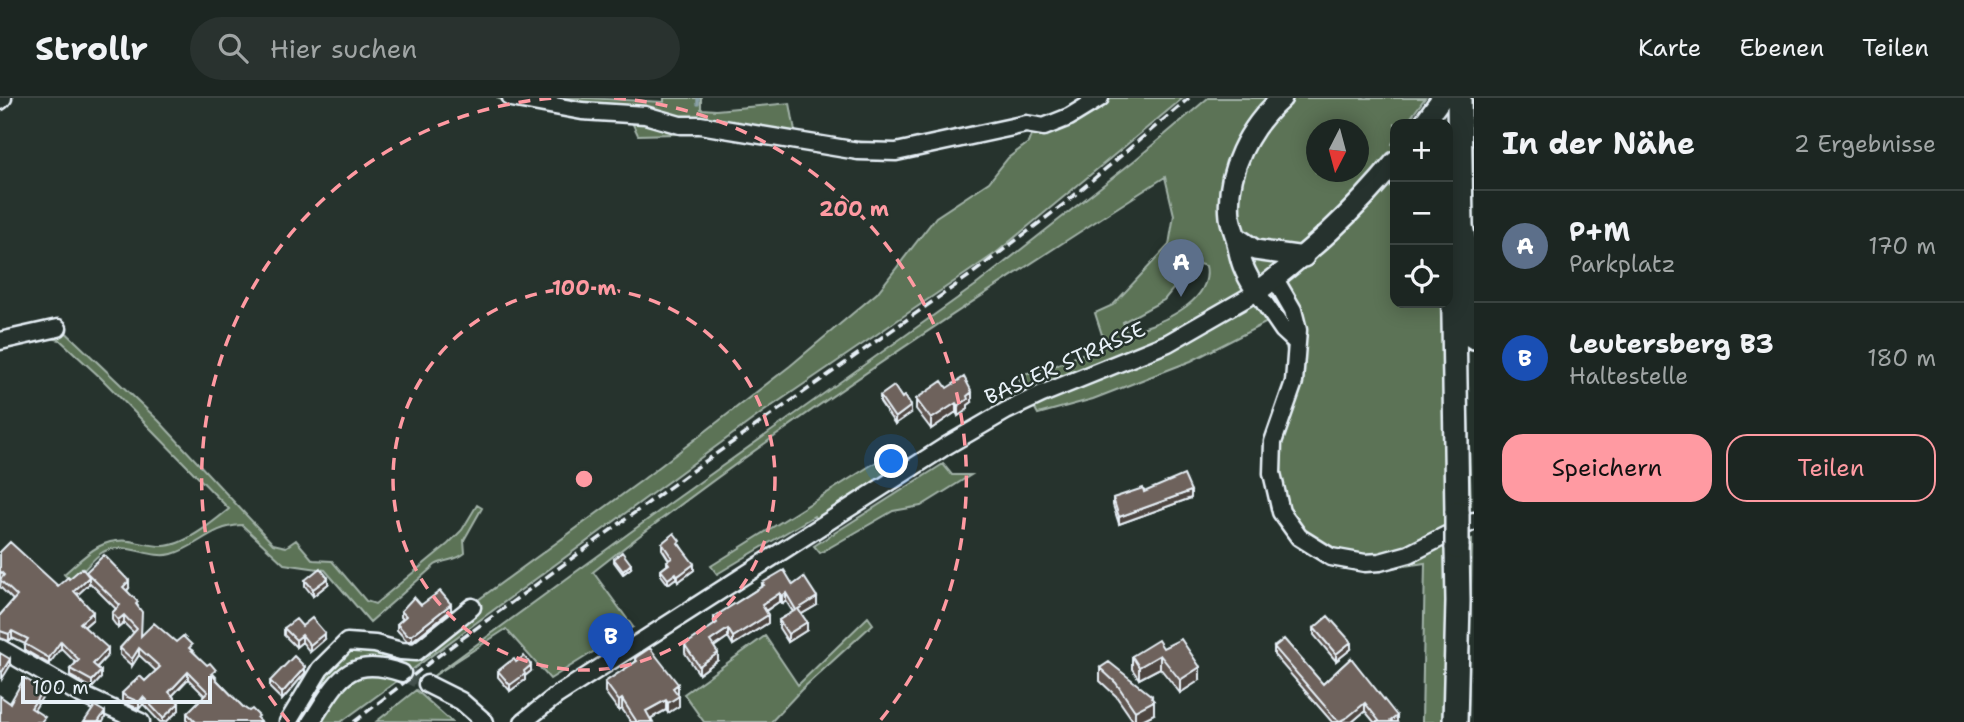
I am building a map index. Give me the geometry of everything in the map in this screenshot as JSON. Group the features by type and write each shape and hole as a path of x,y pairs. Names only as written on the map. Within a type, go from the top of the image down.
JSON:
{"highway":[{"path":"1459,98 1461,226 1472,285"},
{"path":"1455,722 1457,547 1466,517 1453,253 1461,226"},
{"path":"1474,254 1474,337"}],"main road":[{"path":"1257,292 1242,268 1230,218 1230,186 1237,162 1252,134 1282,98"},
{"path":"1427,119 1442,98"},
{"name":"BASLER STRASSE","path":"1257,292 1304,257 1348,216 1390,168"},
{"path":"1236,237 1255,250 1275,279"},
{"path":"1255,250 1304,257"}],"street":[{"path":"511,98 582,111 645,115 680,125 700,125 858,151 896,152 1026,124 1044,127 1069,117 1100,98"},
{"path":"1275,279 1293,310 1298,330 1294,382 1273,442 1273,484 1281,512 1299,537 1331,557 1365,563 1380,562 1409,554 1466,517"},
{"path":"1257,292 1283,330 1296,342"},
{"name":"BASLER STRASSE","path":"523,722 556,696 946,446 1006,411 1042,394 1168,343 1257,292"},
{"path":"0,341 58,328"},
{"path":"288,722 320,669 347,642 376,644 416,652 472,607"},
{"path":"0,648 78,693 141,722"},
{"path":"312,722 337,684 352,670 378,666 402,673"},
{"path":"427,684 461,701 485,722"}],"green space":[{"path":"497,98 585,98 664,102 664,98 701,98 701,109 716,110 790,103 798,148 714,133 638,135 630,118 517,106"},
{"path":"1089,98 1183,98 996,253 763,412 409,672 388,663 357,661 344,667 334,677 304,722 295,722 318,676 350,649 404,654 641,481 790,366 877,293 936,217 989,182 1008,158 1028,143 1037,120 1062,113"},
{"path":"1208,98 1425,98 1410,119 1390,119 1390,308 1443,308 1450,551 1442,722 1422,722 1425,563 1377,570 1352,568 1274,512 1266,486 1264,453 1289,380 1290,363 1286,347 1271,320 1191,361 1093,399 1038,414 1017,376 1057,365 1105,344 1095,313 1113,305 1169,245 1174,215 1165,177 874,367 732,467 593,572 633,627 550,679 506,629 432,677 669,504 976,285 1135,160","holes":["1199,264 1206,266 1206,279 1192,302 1166,319 1126,332 1123,322 1164,300 1191,267"]},
{"path":"1469,98 1474,98 1473,208 1468,199"},
{"path":"1465,321 1471,506 1465,509"},
{"path":"55,322 159,421 273,544 286,547 296,540 313,560 332,561 366,601 375,604 448,544 462,530 477,505 482,508 464,540 465,553 435,565 370,622 325,570 284,564 242,525 222,529 172,554 155,555 120,548 103,552 72,583 64,574 102,545 130,541 159,546 171,545 198,532 229,509 101,378 60,340 42,336"},
{"path":"881,459 885,465 884,483 818,522 814,516 717,574 711,566"},
{"path":"943,464 952,475 971,475 921,506 893,511 820,553 814,546"},
{"path":"1472,540 1468,722 1462,722 1465,543"},
{"path":"868,617 873,624 801,690 771,722 704,722 684,694 765,636 798,685"},
{"path":"364,673 397,681 341,722 320,722 344,683"},
{"path":"416,690 452,722 377,721"}],"building":[{"path":"964,377 972,392 967,396 968,399 958,406 956,403 931,419 916,399 942,381 947,388"},
{"path":"894,386 911,406 895,418 880,396"},
{"path":"1184,475 1191,491 1119,517 1113,498 1143,488 1144,492"},
{"path":"674,533 694,564 678,576 676,573 668,579 661,570 672,558 662,543"},
{"path":"10,542 58,586 82,568 89,577 74,591 93,612 80,623 108,648 93,664 101,671 92,681 70,669 79,660 61,641 49,658 25,644 28,639 12,631 9,634 0,631 0,615 17,596 0,580 4,575 0,571 0,552"},
{"path":"622,552 631,564 623,571 614,559"},
{"path":"104,555 129,581 123,587 138,602 136,604 142,612 141,636 154,623 176,642 183,636 192,645 189,648 216,670 211,674 243,707 249,711 252,709 261,722 196,722 187,713 208,692 188,672 169,692 179,703 163,718 143,697 139,702 122,693 140,676 145,681 160,667 139,648 132,659 120,648 137,629 124,615 118,620 112,613 120,605 86,572"},
{"path":"320,568 328,578 313,589 305,580"},
{"path":"784,570 793,585 804,577 817,597 798,609 807,622 788,634 779,620 796,610 786,593 782,596 780,593 762,605 768,615 733,637 728,629 710,641 718,653 699,666 685,645 717,623 714,617"},
{"path":"440,591 451,604 412,635 407,635 397,624 406,616 401,611 414,597 421,605"},
{"path":"1328,616 1351,642 1336,654 1314,628"},
{"path":"312,618 325,633 310,645 302,635 296,640 284,628 296,619 302,626"},
{"path":"1181,639 1200,667 1180,680 1160,655 1139,667 1132,656 1158,640 1163,648"},
{"path":"1284,639 1323,684 1351,658 1397,716 1389,722 1380,722 1365,703 1340,721 1335,718 1274,647"},
{"path":"650,648 678,684 673,688 679,696 646,711 652,722 637,722 622,699 619,701 605,682 637,661 635,658"},
{"path":"0,653 10,659 2,672 0,671"},
{"path":"294,656 305,667 282,693 270,681"},
{"path":"524,656 531,665 524,671 525,674 510,685 498,671 514,659 516,662"},
{"path":"1109,662 1152,696 1154,701 1135,711 1116,683 1100,668"},
{"path":"24,678 43,689 31,708 45,717 41,722 0,722 0,696 10,703"},
{"path":"95,706 105,712 98,722 84,722"}],"waterway":[{"path":"698,98 698,104"}],"tunnel":[{"path":"402,673 427,684"}],"railway":[{"path":"354,722 438,656 700,465 969,276 1064,204 1189,98"}],"place":[{"name":"P+M","path":"1181,297"},
{"name":"Leutersberg B3","path":"611,671"}]}
